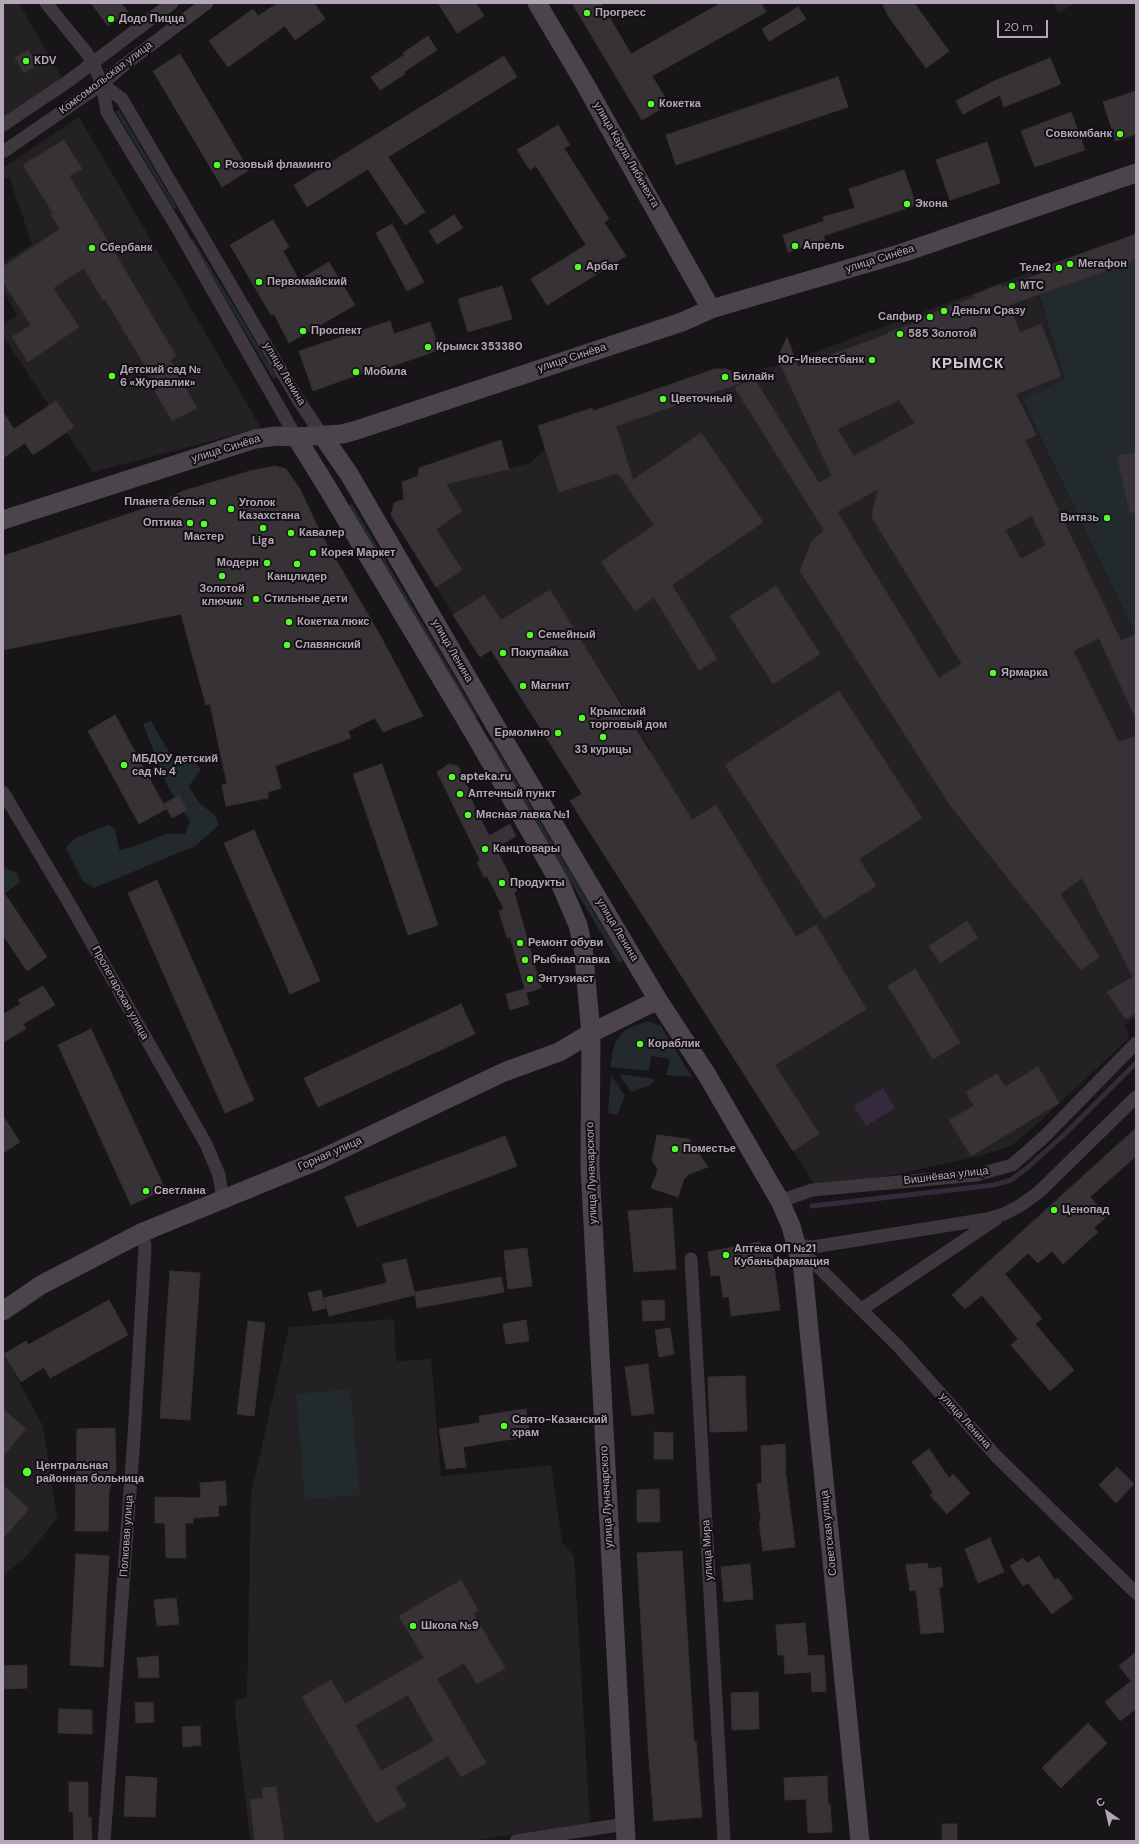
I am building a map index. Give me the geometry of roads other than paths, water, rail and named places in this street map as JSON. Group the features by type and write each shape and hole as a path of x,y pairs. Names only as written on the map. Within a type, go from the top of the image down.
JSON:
{"main road":[{"name":"улица Карла Либкнехта","path":"537,3 585,84 711,309"},
{"name":"улица Синёва","path":"3,520 255,439 276,436 296,437 342,434 357,430 682,322 711,309 902,253 1136,173"},
{"name":"улица Ленина","path":"322,435 349,474 495,725 658,1000 707,1075 780,1201 791,1226"},
{"name":"улица Ленина","path":"296,437 475,735 560,883 572,912 583,947 591,1033"},
{"path":"475,735 495,725"},
{"name":"Горная улица","path":"3,1311 41,1285 144,1232 319,1160 504,1072 559,1052 591,1033 658,1000"},
{"name":"улица Луначарского","path":"591,1033 590,1167 626,1833"},
{"name":"Советская улица","path":"791,1226 804,1270 860,1841"}],"street":[{"name":"улица Ленина","path":"46,3 86,52 93,64 102,84 107,112 179,231 296,437"},
{"name":"Комсомольская улица","path":"3,125 93,64 172,3"},
{"name":"Комсомольская улица","path":"3,152 102,84 124,65 207,3"},
{"name":"улица Ленина","path":"102,84 122,99 289,384 322,435"},
{"name":"Пролетарская улица","path":"3,792 69,903 206,1144 219,1175 223,1200"},
{"name":"Вишнёвая улица","path":"780,1201 812,1190 976,1175 1012,1165 1044,1137 1136,1044"},
{"path":"862,1309 1039,1192 1136,1097"},
{"path":"796,1245 813,1247 987,1219 1004,1214"},
{"name":"Полковая улица","path":"104,1841 134,1436 145,1248 144,1232"},
{"name":"улица Ленина","path":"796,1245 900,1348 996,1456 1136,1593"},
{"name":"улица Мира","path":"691,1259 724,1841"},
{"path":"516,1841 626,1833"}],"waterway":[{"path":"812,1206 994,1185 1011,1180 1027,1168 1066,1133 1136,1063"}],"place":[{"name":"Прогресс","path":"587,13"},
{"name":"Додо Пицца","path":"111,19"},
{"name":"KDV","path":"26,61"},
{"name":"Кокетка","path":"651,104"},
{"name":"Совкомбанк","path":"1120,134"},
{"name":"Розовый фламинго","path":"217,165"},
{"name":"Экона","path":"907,204"},
{"name":"Апрель","path":"795,246"},
{"name":"Сбербанк","path":"92,248"},
{"name":"Мегафон","path":"1070,264"},
{"name":"Арбат","path":"578,267"},
{"name":"Теле2","path":"1059,268"},
{"name":"Первомайский","path":"259,282"},
{"name":"МТС","path":"1012,286"},
{"name":"Деньги Сразу","path":"944,311"},
{"name":"Сапфир","path":"930,317"},
{"name":"Проспект","path":"303,331"},
{"name":"585 Золотой","path":"900,334"},
{"name":"Крымск 353380","path":"428,347"},
{"name":"Юг-Инвестбанк","path":"872,360"},
{"name":"Мобила","path":"356,372"},
{"name":"Детский сад № 6 «Журавлик»","path":"112,376"},
{"name":"Билайн","path":"725,377"},
{"name":"Цветочный","path":"663,399"},
{"name":"Планета белья","path":"213,502"},
{"name":"Уголок Казахстана","path":"231,509"},
{"name":"Витязь","path":"1107,518"},
{"name":"Оптика","path":"190,523"},
{"name":"Мастер","path":"204,524"},
{"name":"Liga","path":"263,528"},
{"name":"Кавалер","path":"291,533"},
{"name":"Корея Маркет","path":"313,553"},
{"name":"Модерн","path":"267,563"},
{"name":"Канцлидер","path":"297,564"},
{"name":"Золотой ключик","path":"222,576"},
{"name":"Стильные дети","path":"256,599"},
{"name":"Кокетка люкс","path":"289,622"},
{"name":"Семейный","path":"530,635"},
{"name":"Славянский","path":"287,645"},
{"name":"Покупайка","path":"503,653"},
{"name":"Ярмарка","path":"993,673"},
{"name":"Магнит","path":"523,686"},
{"name":"Крымский торговый дом","path":"582,718"},
{"name":"Ермолино","path":"558,733"},
{"name":"33 курицы","path":"603,737"},
{"name":"МБДОУ детский сад № 4","path":"124,765"},
{"name":"apteka.ru","path":"452,777"},
{"name":"Аптечный пункт","path":"460,794"},
{"name":"Мясная лавка №1","path":"468,815"},
{"name":"Канцтовары","path":"485,849"},
{"name":"Продукты","path":"502,883"},
{"name":"Ремонт обуви","path":"520,943"},
{"name":"Рыбная лавка","path":"525,960"},
{"name":"Энтузиаст","path":"530,979"},
{"name":"Кораблик","path":"640,1044"},
{"name":"Поместье","path":"675,1149"},
{"name":"Светлана","path":"146,1191"},
{"name":"Ценопад","path":"1054,1210"},
{"name":"Аптека ОП №21 Кубаньфармация","path":"726,1255"},
{"name":"Свято-Казанский храм","path":"504,1426"},
{"name":"Центральная районная больница","path":"27,1472"},
{"name":"Школа №9","path":"413,1626"}],"district":[{"name":"КРЫМСК","path":"968,364"}]}
